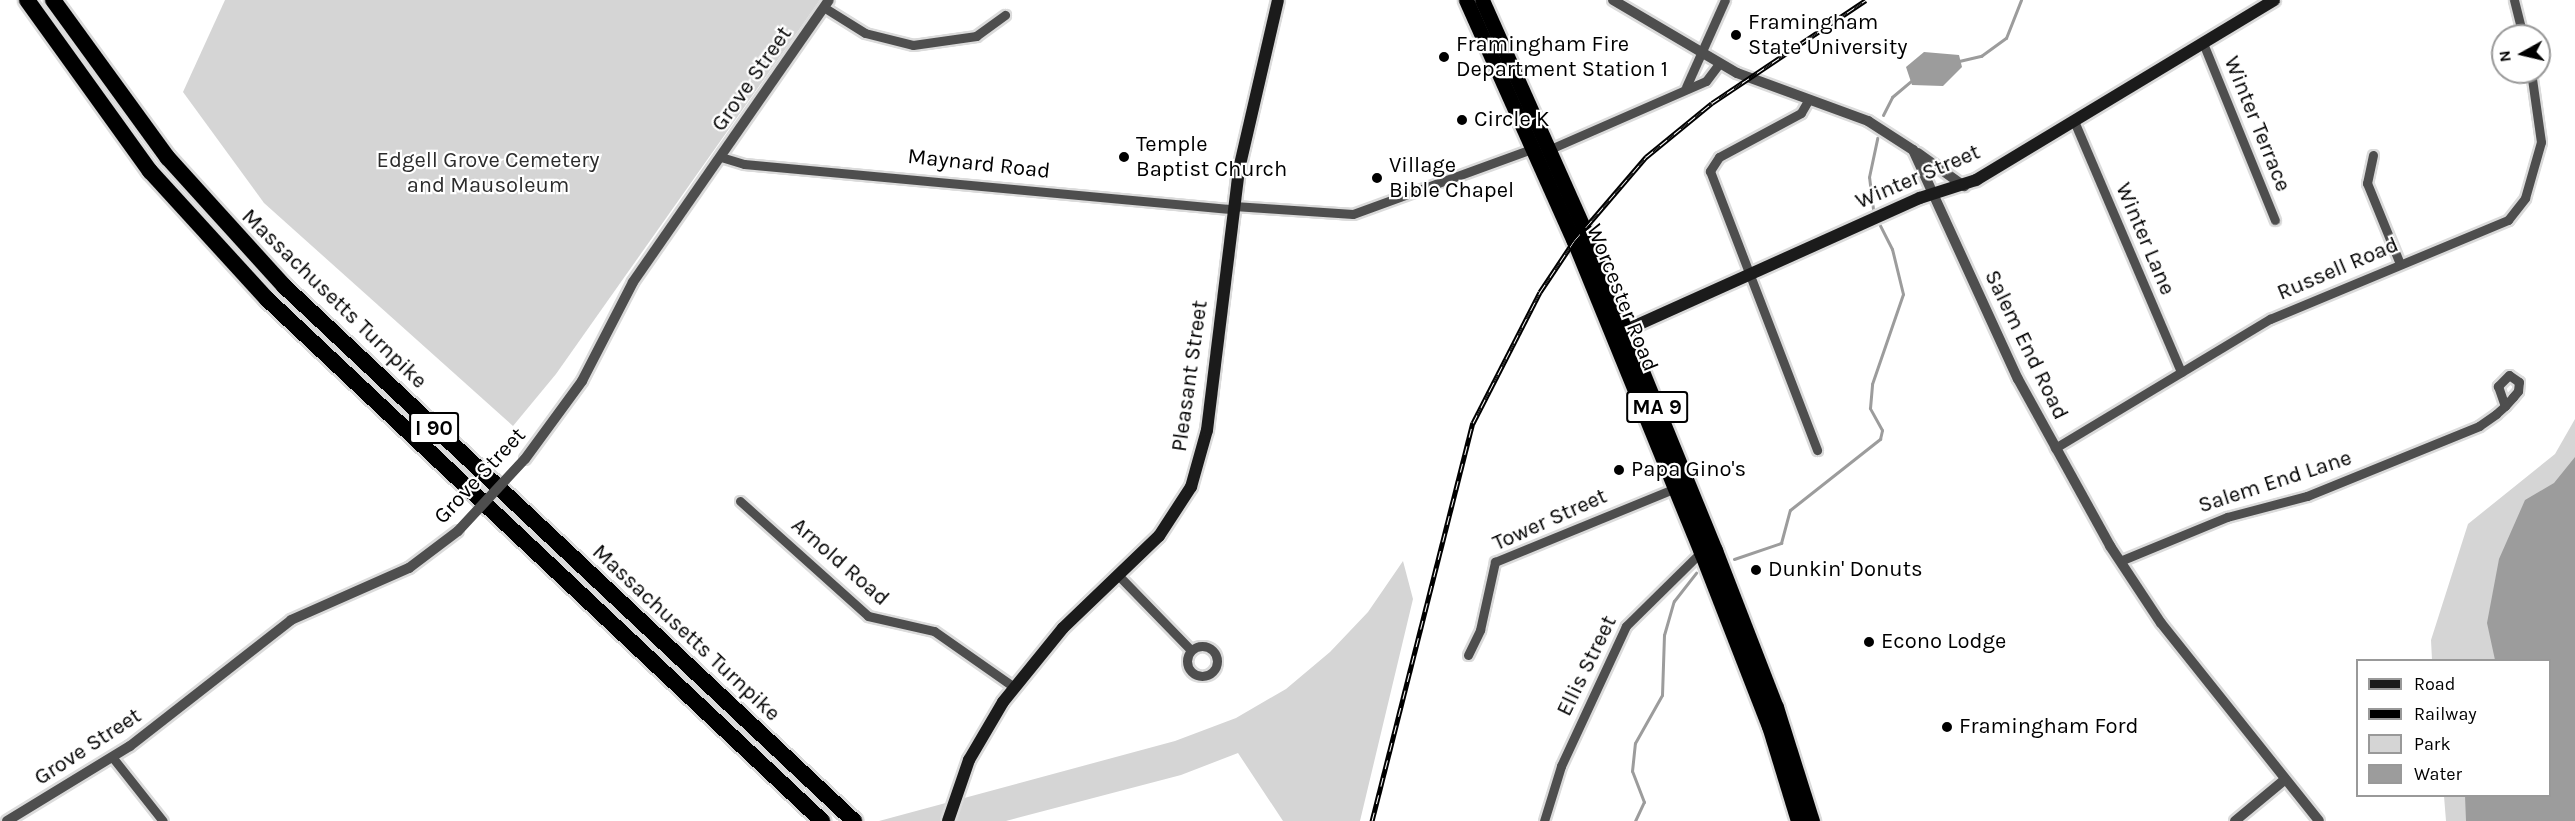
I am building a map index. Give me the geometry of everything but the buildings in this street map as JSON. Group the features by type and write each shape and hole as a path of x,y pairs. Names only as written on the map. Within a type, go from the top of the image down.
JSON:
{"highway":[{"name":"Massachusetts Turnpike","path":"27,0 129,144 259,291 822,821"},
{"name":"Massachusetts Turnpike","path":"53,0 168,158 284,286 854,821"},
{"name":"Worcester Road","path":"1482,0 1626,330 1776,707 1812,821"},
{"name":"Worcester Road","path":"1467,5 1532,149 1701,552 1769,726 1798,821"}],"main road":[{"name":"Pleasant Street","path":"948,821 977,743 1014,687 1063,628 1169,524 1196,473 1233,207 1278,0"},
{"name":"Winter Street","path":"1626,330 1936,193 1964,186 2274,0"}],"street":[{"name":"Salem End Road","path":"1613,0 1719,64 1880,127 1913,150 1936,193 1999,340 2055,447 2120,561 2283,781 2319,821"},
{"path":"1686,87 1704,55 1725,0"},
{"path":"2514,0 2520,24"},
{"path":"827,4 866,33 913,45 976,36 1005,15"},
{"name":"Grove Street","path":"7,821 113,758 291,620 409,568 458,531 525,459 570,399 624,298 827,4"},
{"name":"Winter Terrace","path":"2203,43 2275,220"},
{"path":"1548,150 1686,87 1712,78 1719,64"},
{"name":"Russell Road","path":"2055,447 2270,319 2500,224 2520,207 2542,134 2533,84"},
{"path":"1809,99 1801,113 1719,157 1710,168 1817,450"},
{"name":"Winter Lane","path":"2074,121 2181,372"},
{"name":"Maynard Road","path":"721,157 744,164 1233,207 1353,214 1532,149"},
{"path":"1913,150 1964,186"},
{"path":"2373,155 2367,183 2400,264"},
{"name":"Salem End Lane","path":"2120,561 2218,520 2318,492 2468,431 2505,406"},
{"name":"Tower Street","path":"1468,655 1480,630 1495,562 1675,488"},
{"name":"Arnold Road","path":"740,501 868,616 942,635 1014,687"},
{"name":"Ellis Street","path":"1544,821 1561,766 1626,626 1701,552"},
{"path":"1118,575 1191,650"},
{"path":"113,758 163,821"},
{"path":"2235,821 2283,781"}],"green space":[{"name":"Edgell Grove Cemetery and Mausoleum","path":"225,0 820,0 556,374 513,426 264,203 183,92"},
{"path":"2575,419 2575,821 2446,821 2444,797 2551,797 2551,659 2432,659 2431,640 2468,524 2555,454"},
{"path":"1403,561 1413,599 1360,821 1283,821 1238,753 1181,775 1006,821 879,821 1175,741 1236,718 1286,689 1330,652 1368,612"}],"water":[{"path":"1924,52 1959,55 1962,67 1943,86 1912,85 1906,67"},
{"path":"2575,457 2575,821 2466,821 2465,797 2551,797 2551,659 2495,659 2487,623 2499,559 2525,500 2554,483"}],"waterway":[{"path":"1959,61 1981,56 2006,38 2021,0"},
{"path":"1883,115 1892,97 1911,81"},
{"path":"1873,209 1869,177 1877,138"},
{"path":"1734,559 1781,543 1790,510 1880,439 1882,430 1870,408 1872,384 1903,294 1892,249 1880,225"},
{"path":"1635,821 1644,802 1632,771 1635,743 1662,695 1664,635 1674,601 1696,573"}],"railway":[{"path":"1372,821 1473,423 1540,292 1574,241 1646,157 1712,103 1866,0"}],"place":[{"name":"Framingham State University","path":"1736,35"},
{"name":"Framingham Fire Department Station 1","path":"1444,57"},
{"name":"Circle K","path":"1462,120"},
{"name":"Temple Baptist Church","path":"1124,157"},
{"name":"Village Bible Chapel","path":"1377,178"},
{"name":"Papa Gino's","path":"1619,470"},
{"name":"Dunkin' Donuts","path":"1756,570"},
{"name":"Econo Lodge","path":"1869,642"},
{"name":"Framingham Ford","path":"1947,727"}]}
